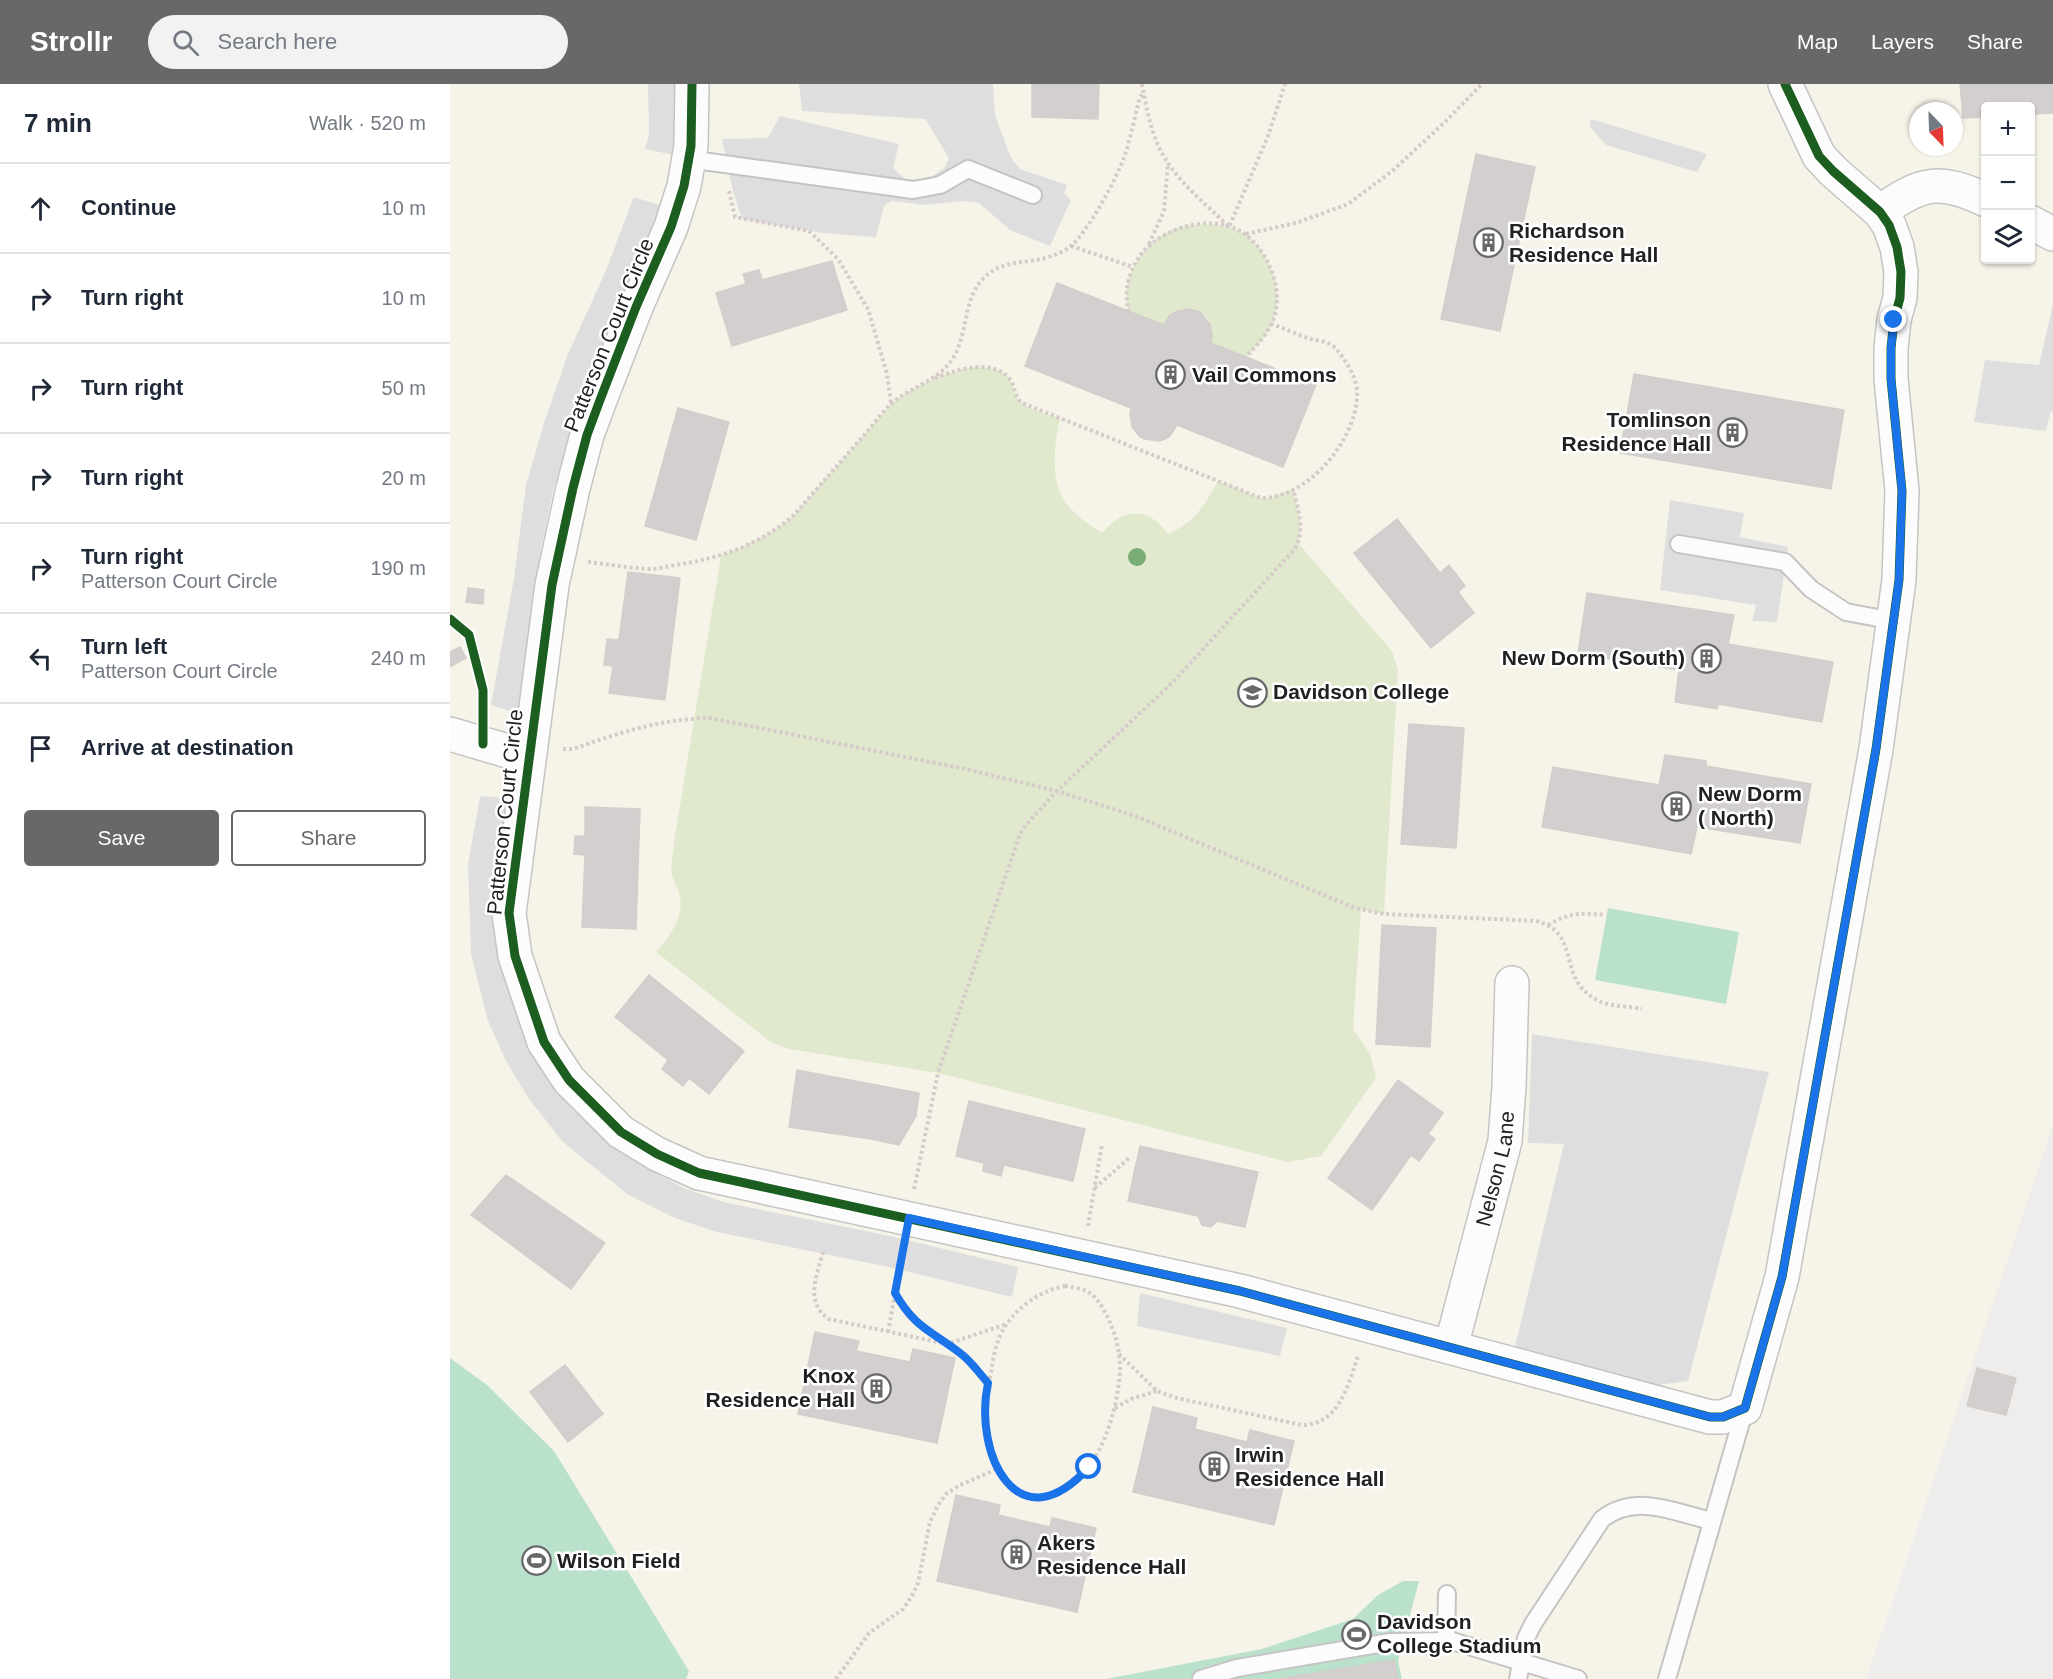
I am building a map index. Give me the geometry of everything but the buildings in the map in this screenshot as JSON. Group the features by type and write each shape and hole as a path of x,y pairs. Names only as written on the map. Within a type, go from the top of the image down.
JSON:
{"street":[{"name":"Patterson Court Circle","path":"692,84 691,146 684,186 671,226 636,307 587,435 552,585 541,753 509,913 514,956 544,1042 569,1080 621,1131 657,1154 699,1173 1240,1291 1710,1417 1723,1417 1745,1408"},
{"path":"1745,1408 1782,1277 1876,749 1899,580 1902,491 1891,379 1894,320 1900,298 1901,272 1897,247 1889,225 1880,213 1819,156 1785,84"},
{"path":"1880,213 1909,193 1930,185 1952,186 1981,198"},
{"path":"2035,224 2053,234"},
{"path":"450,734 541,753"},
{"name":"Nelson Lane","path":"1451,1347 1505,1141 1512,983"}],"lane":[{"path":"688,159 913,190 940,185 968,169 1034,195"},
{"path":"1679,543 1785,562 1811,589 1846,612 1894,621"},
{"path":"1667,1679 1745,1408"},
{"path":"1518,1679 1526,1638 1533,1624 1602,1519 1614,1510 1637,1505 1651,1506 1711,1521"},
{"path":"1446,1641 1447,1594"},
{"path":"1201,1679 1237,1668 1390,1642 1452,1641 1578,1679"}],"path":[{"path":"1142,84 1155,136 1168,163 1229,227"},
{"path":"1229,227 1268,136 1285,84"},
{"path":"1245,234 1296,223 1348,204 1392,172 1482,84"},
{"path":"934,379 947,366 956,352 974,290 981,280 1002,265 1051,256 1071,246 1100,205 1125,156 1140,98 1144,93"},
{"path":"1129,312 1126,292 1133,267 1149,244 1164,211 1168,163"},
{"path":"729,191 735,217 809,231 838,259 868,309 887,374 891,404"},
{"path":"1149,244 1164,234 1184,226 1210,224 1229,227 1245,234 1259,249 1270,265 1277,302 1272,324 1260,342 1245,357"},
{"path":"1071,246 1133,267"},
{"path":"582,561 650,569 721,556 749,543 793,516 891,404 918,386 954,370 974,367 985,367 1007,376 1022,403 1261,498 1269,498 1307,483 1341,446 1355,410 1357,390 1349,368 1333,346 1272,324"},
{"path":"888,1332 938,1073 1020,834 1057,791 1172,683 1294,549 1298,543 1300,517 1293,489"},
{"path":"541,753 573,749 658,722 709,718 961,768 1057,791 1135,816 1355,908 1384,914 1536,921 1548,925 1561,936 1571,972 1581,989 1599,1001 1642,1009"},
{"path":"1548,925 1577,913 1606,915"},
{"path":"1086,1236 1102,1144"},
{"path":"1094,1188 1130,1158"},
{"path":"823,1252 813,1288 816,1306 829,1319 947,1344 1007,1324"},
{"path":"1065,1286 1084,1290 1093,1295 1102,1307 1112,1326 1118,1354 1119,1378 1115,1407 1104,1442 1089,1467 1074,1483 1054,1494 1036,1496 1024,1494 1012,1488 994,1463 985,1424 984,1402 998,1341 1007,1324 1039,1294 1065,1286"},
{"path":"895,1293 908,1315 918,1325 970,1361 988,1383"},
{"path":"1118,1354 1157,1391 1177,1398 1311,1425 1320,1422 1339,1404 1346,1392 1360,1349"},
{"path":"1115,1407 1157,1391"},
{"path":"836,1679 869,1633 903,1609 912,1596 918,1583 930,1522 946,1494 960,1485 997,1469"}],"shaded area":[{"name":"Davidson College","path":"450,84 2053,84 2053,1125 1866,1679 450,1679"},
{"path":"648,84 679,84 674,155 645,149 649,135"},
{"path":"799,84 993,84 995,115 1011,158 1020,169 1067,185 1064,193 1071,200 1050,246 1010,230 979,203 962,201 924,205 891,201 884,206 876,237 822,233 742,219 733,191 722,139 768,138 780,116 899,144 893,168 905,179 917,181 931,177 944,168 949,158 925,119 802,111"},
{"path":"1591,119 1707,154 1697,172 1606,145 1590,127"},
{"path":"634,197 662,206 653,232 621,297 575,420 554,487 540,553 523,715 491,705 514,578 526,485 568,354 604,275"},
{"path":"2053,304 2053,412 2050,413 2046,431 1974,422 1985,360 2039,365"},
{"path":"1670,500 1744,513 1740,537 1788,547 1777,622 1752,621 1756,605 1660,590"},
{"path":"480,796 508,798 499,948 514,1009 551,1081 574,1111 647,1168 684,1188 723,1202 890,1236 1018,1267 1012,1297 889,1267 717,1232 675,1218 627,1194 563,1142 529,1099 506,1061 488,1021 471,954 468,865"},
{"path":"1532,1034 1769,1072 1688,1381 1651,1386 1513,1355 1564,1144 1528,1143"},
{"path":"1140,1293 1287,1328 1280,1356 1137,1326"}],"green space":[{"path":"1210,224 1224,226 1246,235 1263,253 1274,275 1277,300 1272,324 1264,338 1246,357 1211,343 1212,329 1209,321 1197,311 1182,311 1169,318 1164,325 1129,312 1127,298 1131,271 1147,248 1169,231 1182,226"},
{"path":"974,367 988,368 1003,373 1010,379 1016,396 1024,404 1060,418 1055,454 1059,490 1075,513 1102,533 1119,518 1136,513 1152,518 1168,534 1192,519 1218,481 1261,498 1269,498 1293,489 1298,509 1298,543 1392,651 1398,670 1384,914 1361,909 1353,1029 1370,1054 1376,1078 1321,1156 1288,1162 938,1073 790,1049 772,1043 656,952 675,925 680,909 681,901 672,875 672,856 721,556 767,534 793,516 891,404 930,380"},
{"path":"1608,908 1739,932 1726,1004 1595,980"},
{"name":"Wilson Field","path":"450,1358 487,1385 554,1451 689,1671 686,1679 450,1679"},
{"name":"Davidson College Stadium","path":"1403,1581 1419,1581 1398,1661 1402,1679 1106,1679 1262,1649 1353,1619 1378,1595"}],"cycle path":[{"path":"692,84 691,146 684,186 671,227 636,307 587,435 573,488 552,585 509,913 515,956 544,1042 569,1080 621,1132 657,1154 699,1173 1240,1291 1710,1417 1723,1417 1745,1408 1782,1277 1876,749 1899,580 1902,491 1891,379 1894,320 1900,298 1901,272 1897,247 1889,225 1880,212 1819,156 1785,84"},
{"path":"450,619 469,635 483,690 483,744"}],"place":[{"name":"Richardson Residence Hall","path":"1488,243"},
{"name":"Vail Commons","path":"1171,375"},
{"name":"Tomlinson Residence Hall","path":"1732,432"},
{"name":"New Dorm (South)","path":"1706,658"},
{"name":"Davidson College","path":"1252,692"},
{"name":"New Dorm ( North)","path":"1677,806"},
{"name":"Knox Residence Hall","path":"876,1388"},
{"name":"Irwin Residence Hall","path":"1214,1467"},
{"name":"Akers Residence Hall","path":"1016,1555"},
{"name":"Wilson Field","path":"536,1561"},
{"name":"Davidson College Stadium","path":"1356,1634"}],"route":[{"path":"1089,1467 1074,1483 1054,1494 1036,1496 1024,1494 1012,1488 1001,1476 994,1463 985,1424 984,1402 988,1383 970,1361 918,1325 908,1315 895,1293 909,1218 1240,1291 1710,1417 1723,1417 1745,1408 1782,1277 1876,749 1899,580 1902,491 1891,379 1894,320"}]}
